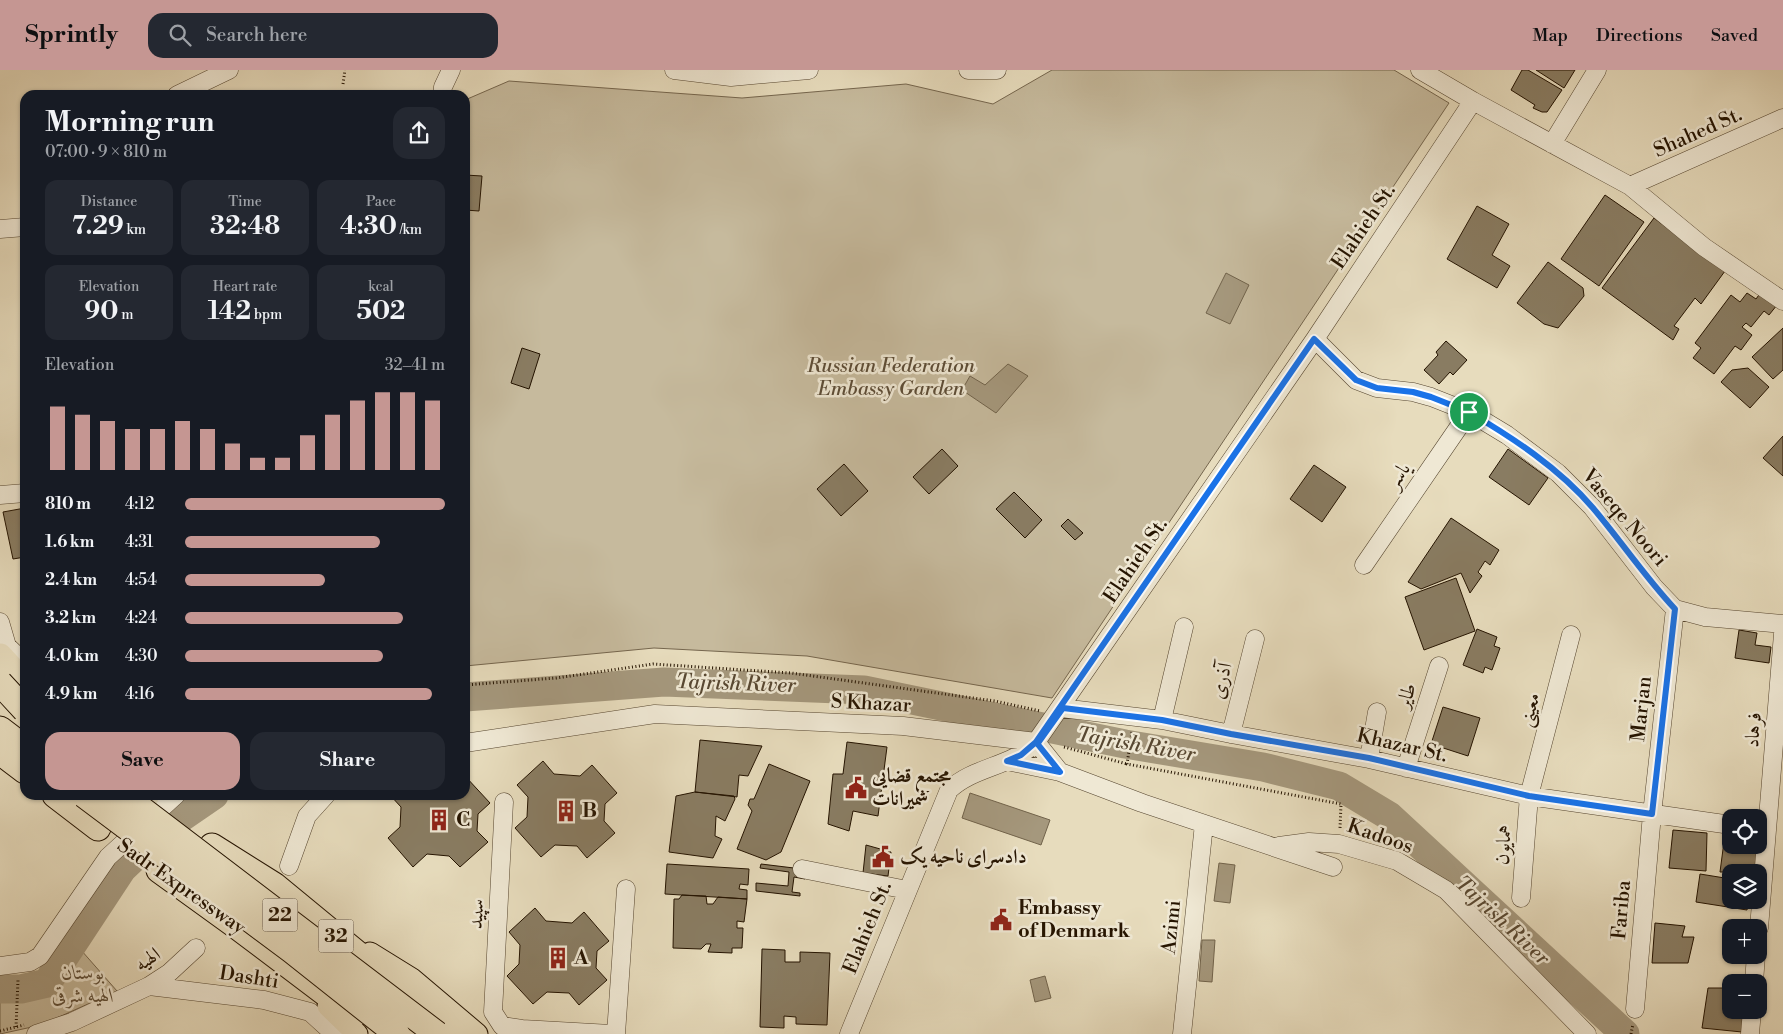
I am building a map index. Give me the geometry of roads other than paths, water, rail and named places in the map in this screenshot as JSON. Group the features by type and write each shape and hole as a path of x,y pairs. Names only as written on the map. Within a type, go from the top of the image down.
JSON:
{"highway":[{"path":"0,656 20,678"},
{"path":"0,683 20,703"},
{"path":"0,689 20,704"},
{"path":"0,729 20,744"},
{"path":"0,752 20,768"},
{"name":"Sadr Expressway","path":"62,800 284,961 379,1034"},
{"name":"22","path":"91,800 291,950 397,1034"},
{"name":"22","path":"143,800 437,1034"},
{"name":"32","path":"144,800 274,885 455,1034"}],"main road":[{"path":"311,915 412,979 477,1034"},
{"path":"284,961 357,1034"}],"street":[{"path":"187,90 229,70"},
{"path":"443,90 451,70"},
{"path":"674,70 731,77 809,70"},
{"path":"968,70 997,70"},
{"path":"1420,70 1473,101 1630,186 1704,247 1783,301"},
{"path":"1552,144 1597,70"},
{"name":"Elahieh St.","path":"849,1034 949,790 961,778 1021,755 1037,743 1314,339 1473,101"},
{"name":"Shahed St.","path":"1630,186 1783,118"},
{"path":"0,228 20,227"},
{"name":"Vaseqe Noori","path":"1314,339 1356,380 1377,388 1413,392 1431,397 1469,412 1507,435 1558,473 1592,507 1654,587 1675,609"},
{"name":"یاسر","path":"1364,565 1469,412"},
{"path":"0,495 20,493"},
{"path":"1675,609 1705,617 1783,624"},
{"name":"Marjan","path":"1652,814 1675,609"},
{"path":"0,622 7,646 20,658"},
{"path":"1162,720 1184,627"},
{"name":"فرهاد","path":"1760,919 1770,831 1783,634"},
{"name":"معینی","path":"1529,796 1572,636"},
{"name":"آذری","path":"1231,734 1255,639"},
{"name":"طایر","path":"1406,768 1439,666"},
{"name":"Khazar St.","path":"1060,710 1162,720 1369,758 1529,796 1722,824"},
{"path":"1369,758 1377,712"},
{"name":"S Khazar","path":"470,742 654,714 903,726 1037,743"},
{"path":"1037,743 1060,772"},
{"name":"Kadoos","path":"1007,761 1060,772 1142,803 1333,867"},
{"name":"همایون","path":"1521,898 1529,796"},
{"path":"0,966 30,962 40,956 108,857 171,800"},
{"path":"289,866 307,816 321,800"},
{"name":"سپید","path":"504,802 493,1012 502,1026 522,1029 611,1034"},
{"name":"Fariba","path":"1635,1009 1652,814"},
{"name":"Azimi","path":"1182,1034 1204,824"},
{"name":"Kadoos","path":"1274,847 1309,842 1340,844 1397,861 1446,890 1587,1034"},
{"path":"802,868 907,890"},
{"path":"616,1034 626,889"},
{"name":"الهیه","path":"36,1034 72,1022 149,986 169,973 196,948"},
{"name":"Dashti","path":"149,986 264,1000 310,1012 334,1034"},
{"path":"1750,1034 1751,1019"}],"waterway":[{"name":"Tajrish River","path":"470,697 664,682 864,690 1125,744 1263,767 1339,786 1389,816 1625,1034"},
{"path":"0,989 21,989 47,983 122,869 163,830 207,800"}],"place":[{"name":"مجتمع قضایی شمیرانات","path":"856,788"},
{"name":"B","path":"566,811"},
{"name":"C","path":"439,820"},
{"name":"دادسرای ناحیه یک","path":"883,857"},
{"name":"Embassy of Denmark","path":"1001,920"},
{"name":"A","path":"558,958"}],"park label":[{"name":"Russian Federation Embassy Garden","path":"891,378"},
{"name":"بوستان الهیه شرقی","path":"83,984"}]}
